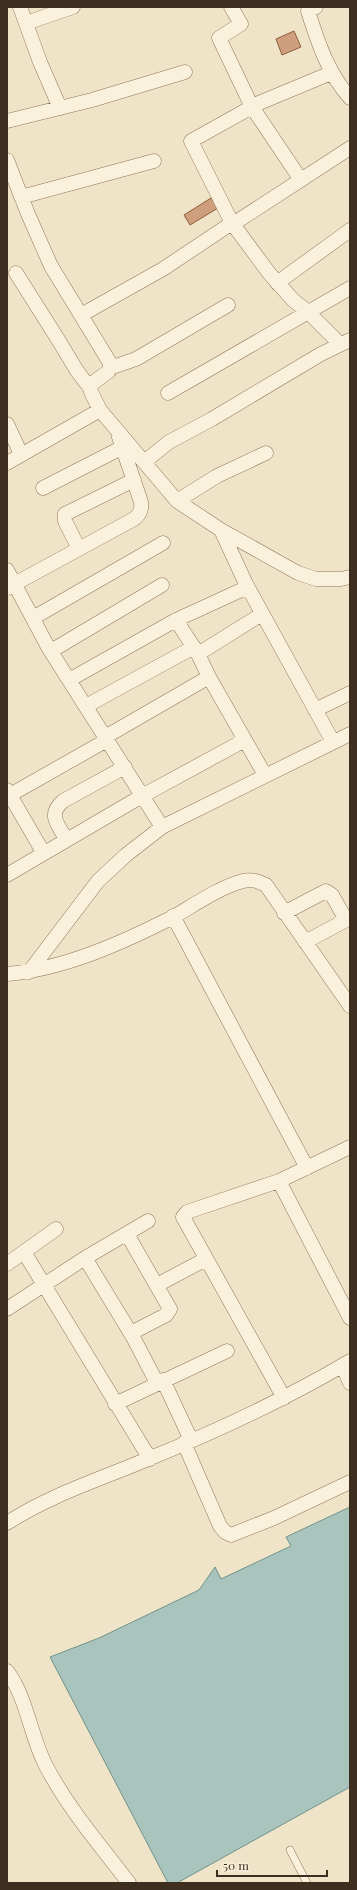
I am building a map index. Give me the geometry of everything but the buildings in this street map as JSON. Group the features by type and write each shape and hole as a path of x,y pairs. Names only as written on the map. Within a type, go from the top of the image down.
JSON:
{"street":[{"path":"20,7 40,62 60,108"},
{"path":"26,23 73,7"},
{"path":"231,7 240,24 219,38 252,107 301,180"},
{"path":"316,7 308,11 320,48 331,73 350,98"},
{"path":"7,121 92,100 185,72"},
{"path":"144,462 169,442 212,419 321,354 345,342 293,300 277,283 233,224 191,141 277,94 331,73"},
{"path":"81,315 163,269 350,148"},
{"path":"7,160 21,197 51,266 110,364 110,368"},
{"path":"21,197 154,161"},
{"path":"277,283 350,230"},
{"path":"16,273 77,371 90,388 100,410 177,501 221,530 298,572 316,579 341,579 350,577"},
{"path":"168,394 350,288"},
{"path":"90,388 92,382 106,374 110,368 136,359 228,305"},
{"path":"7,463 100,410"},
{"path":"7,424 21,454"},
{"path":"11,586 79,550 134,519 140,514 142,509 141,502 117,430"},
{"path":"43,488 123,446"},
{"path":"177,501 217,476 266,452"},
{"path":"79,550 65,521 65,514 134,480"},
{"path":"221,530 262,614 333,742"},
{"path":"33,618 163,543"},
{"path":"7,570 11,586 33,618 51,651 162,827"},
{"path":"51,651 162,585"},
{"path":"69,680 176,620 248,587"},
{"path":"86,706 196,650 262,614"},
{"path":"176,620 196,650 209,676 266,776"},
{"path":"43,852 9,798 209,676"},
{"path":"316,710 350,693"},
{"path":"28,972 98,881 126,855 162,827 350,734"},
{"path":"7,875 43,852 245,740"},
{"path":"66,840 55,817 54,811 57,806 63,801 125,767"},
{"path":"7,974 28,972 87,955 173,916 235,884 256,880 266,885 304,942 350,1006"},
{"path":"284,913 326,891 332,894 348,919 304,942"},
{"path":"173,916 307,1168"},
{"path":"284,1398 183,1217 184,1214 279,1181 350,1147"},
{"path":"279,1181 350,1318"},
{"path":"7,1309 85,1258 148,1221"},
{"path":"7,1264 56,1230"},
{"path":"127,1234 169,1306 169,1311 131,1333"},
{"path":"24,1252 115,1404 150,1459"},
{"path":"85,1258 160,1381 187,1442 220,1526 225,1532 231,1535 274,1518 350,1482"},
{"path":"157,1285 206,1259"},
{"path":"115,1404 160,1381 227,1351"},
{"path":"7,1523 58,1496 150,1459 284,1398 346,1363 350,1382"},
{"path":"7,1671 18,1692 45,1763 61,1791 129,1883"}],"lane":[{"path":"290,1850 307,1883"}],"water":[{"path":"350,1507 350,1787 177,1883 168,1883 50,1657 99,1638 199,1590 215,1567 221,1579 291,1546 286,1537"}]}
